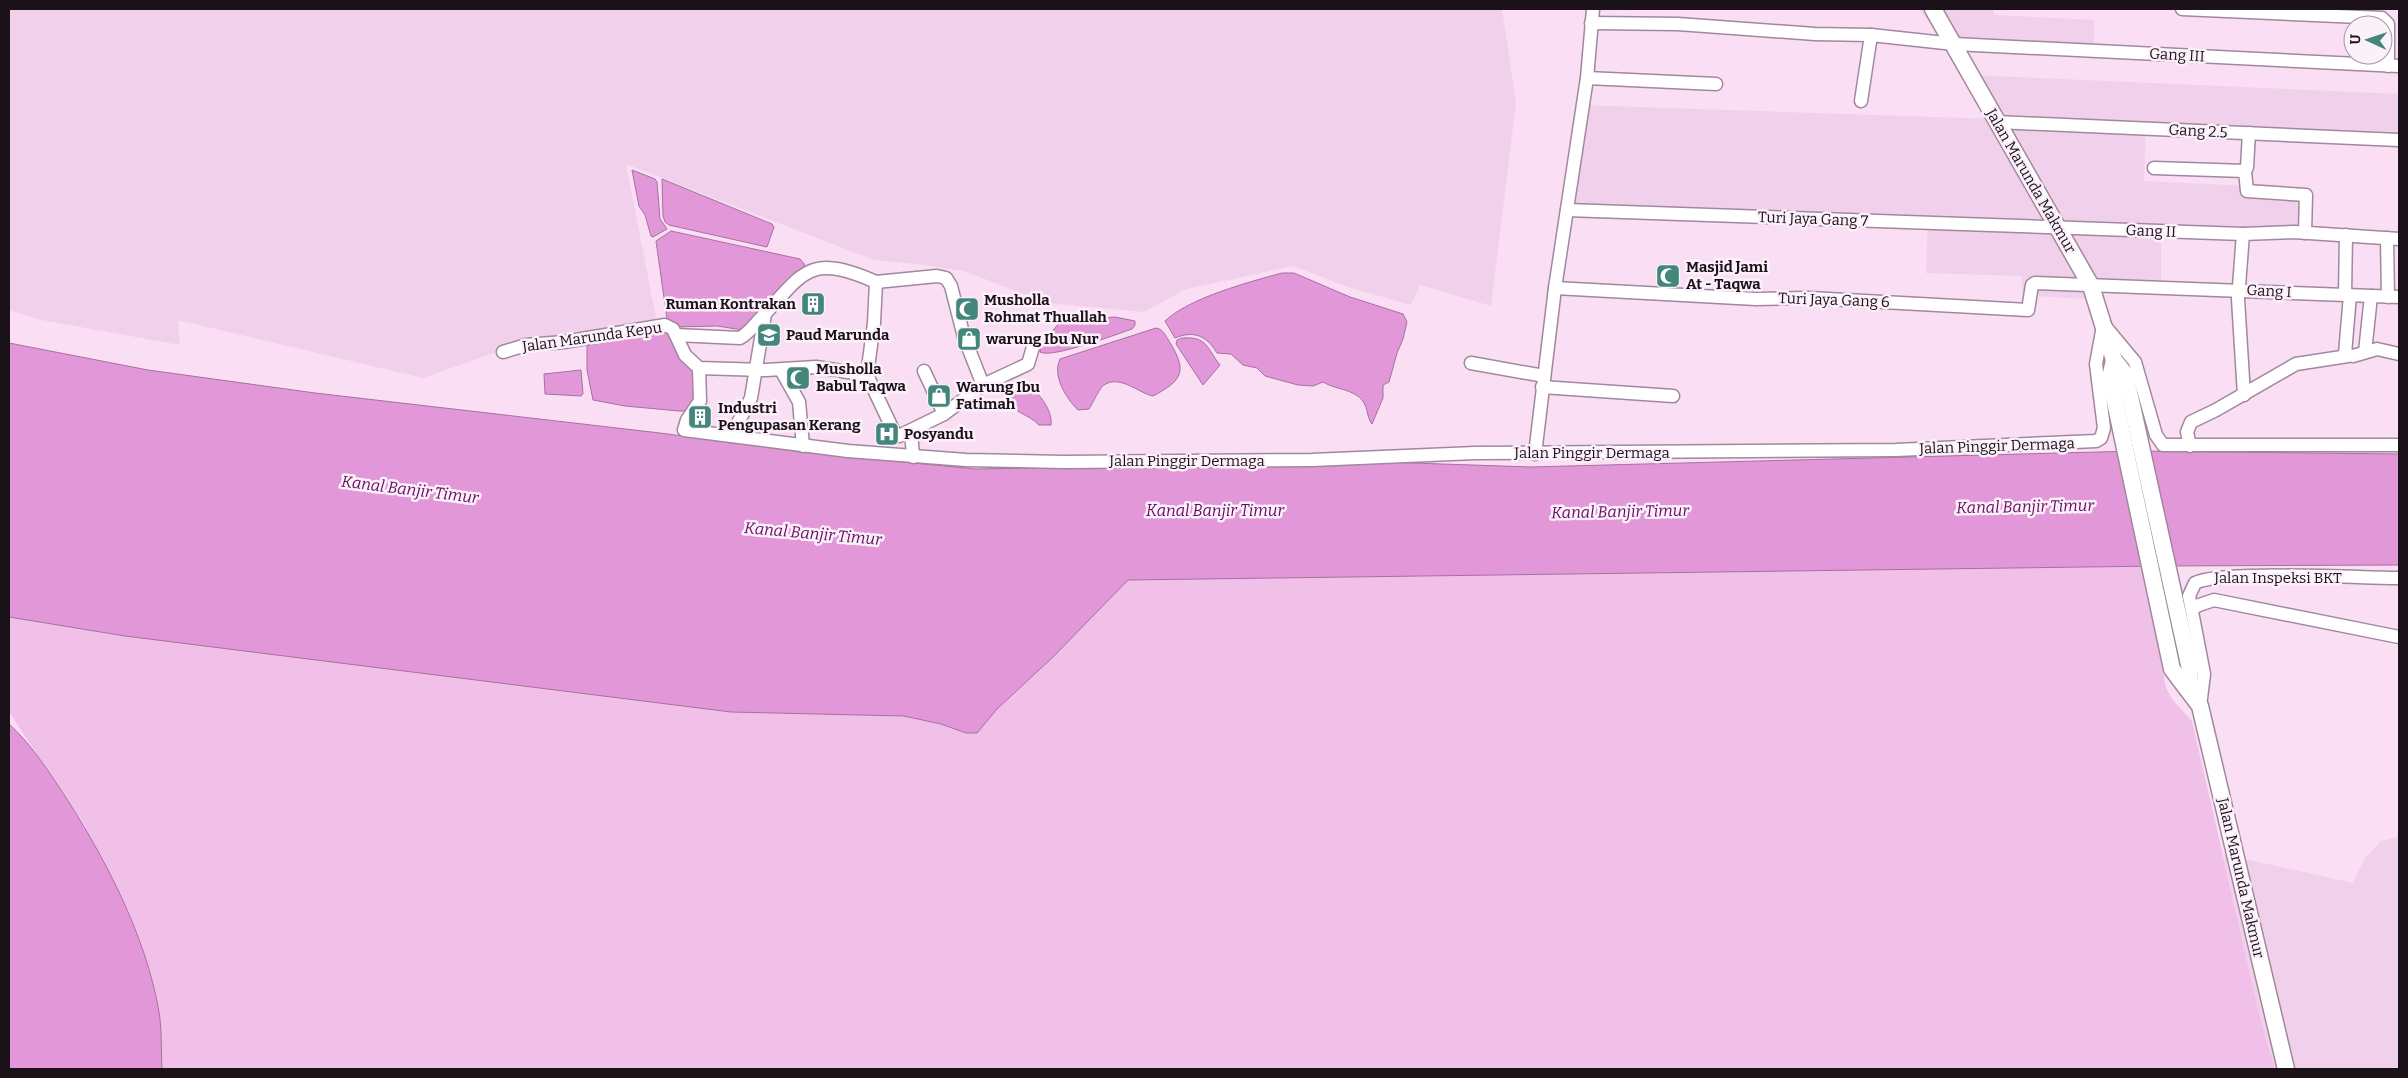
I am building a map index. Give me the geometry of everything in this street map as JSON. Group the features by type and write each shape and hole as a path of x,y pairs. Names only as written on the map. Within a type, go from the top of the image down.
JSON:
{"main road":[{"name":"Jalan Marunda Makmur","path":"1934,9 2091,286 2114,360 2125,374 2190,669 2189,690"},
{"name":"Jalan Marunda Makmur","path":"2114,360 2110,378 2172,669 2200,706 2286,1069"}],"street":[{"path":"1535,454 1555,288 1587,78 1593,9"},
{"path":"2182,9 2382,18 2388,24 2394,66"},
{"name":"Gang III","path":"1591,23 1678,24 1815,34 1871,35 1954,44 2394,66"},
{"path":"1861,102 1871,35"},
{"path":"1587,78 1716,84"},
{"name":"Gang 2.5","path":"1997,122 2399,140"},
{"path":"2249,133 2247,167 2244,170 2246,191 2306,195 2305,233"},
{"path":"2154,168 2244,170"},
{"name":"Turi Jaya Gang 7","path":"1567,210 2058,227"},
{"name":"Gang II","path":"2058,227 2243,234 2305,233 2393,238"},
{"path":"2243,234 2239,290 2244,395"},
{"path":"2346,235 2347,295 2344,350 2348,356"},
{"name":"Gang I","path":"2091,286 2393,297 2393,238"},
{"path":"676,335 740,338 765,314 791,284 813,268 843,270 876,282 926,277 946,278 951,286 964,337 983,384"},
{"path":"876,282 874,323 867,375 894,432 900,436 944,414 983,384 1028,364 1033,347"},
{"name":"Turi Jaya Gang 6","path":"1555,288 1756,299 1810,298 2028,310 2033,284 2091,286"},
{"path":"2365,352 2370,296"},
{"path":"731,436 750,402 757,370 758,348 765,314"},
{"path":"2104,324 2135,362 2159,440 2164,445 2399,445"},
{"name":"Jalan Pinggir Dermaga","path":"699,368 700,401 686,420 684,430 803,446 966,460 1258,460 1475,453 1896,450 2092,442 2101,438 2104,428 2096,364 2104,324"},
{"name":"Jalan Marunda Kepu","path":"503,352 526,345 564,342 665,325 672,329 685,355 699,368"},
{"path":"2190,446 2187,432 2191,422 2244,395 2296,364 2348,356 2377,349 2399,354"},
{"path":"1471,363 1543,381 1673,396"},
{"path":"699,368 781,370 816,367 867,375"},
{"path":"781,370 798,402 803,446"},
{"path":"924,371 944,414"},
{"path":"911,431 913,456"},
{"name":"Jalan Inspeksi BKT","path":"2200,706 2204,674 2189,596 2191,588 2201,579 2251,576 2399,578"},
{"path":"2192,610 2210,601 2222,601 2399,638"}],"shaded area":[{"path":"9,9 1502,9 1516,103 1491,306 1420,285 1411,305 1348,287 1293,266 1186,289 1144,312 1047,303 964,271 874,260 626,164 657,323 519,344 423,378 178,320 180,345 42,320 9,310"},
{"path":"1919,9 1993,9 1994,15 2094,20 2094,46 1944,40"},
{"path":"1970,75 2399,94 2399,137 2146,122 2144,181 2307,189 2305,232 2161,227 2161,284 2096,284 2102,300 2022,295 2022,276 1926,273 1928,220 1561,205 1580,105 1992,119"},
{"path":"2141,561 2166,688 2172,699 2192,721 2260,1017 2275,1069 162,1069 159,1013 85,826 9,712 9,609 1121,574"},
{"path":"2399,837 2399,1069 2275,1069 2260,1017 2223,854 2353,883 2365,858 2381,841"}],"water":[{"path":"632,170 655,179 657,182 660,219 667,229 653,237 651,236 645,215 639,206"},
{"path":"662,179 772,224 774,227 767,247 669,225 665,222 663,216"},
{"path":"671,231 800,259 805,265 743,330 717,326 671,327 668,326 656,241"},
{"path":"1282,273 1294,273 1350,297 1403,314 1407,322 1403,339 1389,382 1383,385 1383,398 1372,424 1362,400 1352,393 1323,382 1313,386 1298,385 1265,376 1257,368 1243,365 1231,354 1217,353 1209,342 1199,336 1188,335 1175,338 1165,321 1189,305 1204,298"},
{"path":"1115,317 1135,321 1135,325 1132,329 1070,349 1057,352 1040,352 1042,343 1061,321"},
{"path":"666,326 695,369 698,400 687,411 679,411 625,406 593,400 587,370 587,343"},
{"path":"1156,328 1165,335 1175,351 1180,367 1176,379 1171,385 1153,396 1123,383 1110,382 1102,386 1089,409 1078,410 1065,393 1059,379 1058,366 1060,359"},
{"path":"1182,338 1202,341 1220,365 1203,385 1176,344 1177,340"},
{"name":"Kanal Banjir Timur","path":"9,343 148,370 315,393 660,433 819,454 976,469 1382,462 1531,467 2136,451 2399,454 2399,565 2159,566 1128,580 1053,657 997,709 977,733 966,733 941,724 904,716 731,712 125,636 9,617"},
{"path":"581,370 583,394 581,396 545,394 544,374"},
{"path":"1029,387 1045,403 1050,414 1051,425 1039,425 1015,409 1006,400"},
{"path":"9,724 30,747 61,790 92,841 121,896 144,954 153,983 160,1019 162,1069 9,1069"}],"place":[{"name":"Masjid Jami At - Taqwa","path":"1668,276"},
{"name":"Ruman Kontrakan","path":"813,304"},
{"name":"Musholla Rohmat Thuallah","path":"967,309"},
{"name":"Paud Marunda","path":"769,335"},
{"name":"warung Ibu Nur","path":"969,339"},
{"name":"Musholla Babul Taqwa","path":"798,378"},
{"name":"Warung Ibu Fatimah","path":"939,396"},
{"name":"Industri Pengupasan Kerang","path":"700,417"},
{"name":"Posyandu","path":"887,434"}]}
